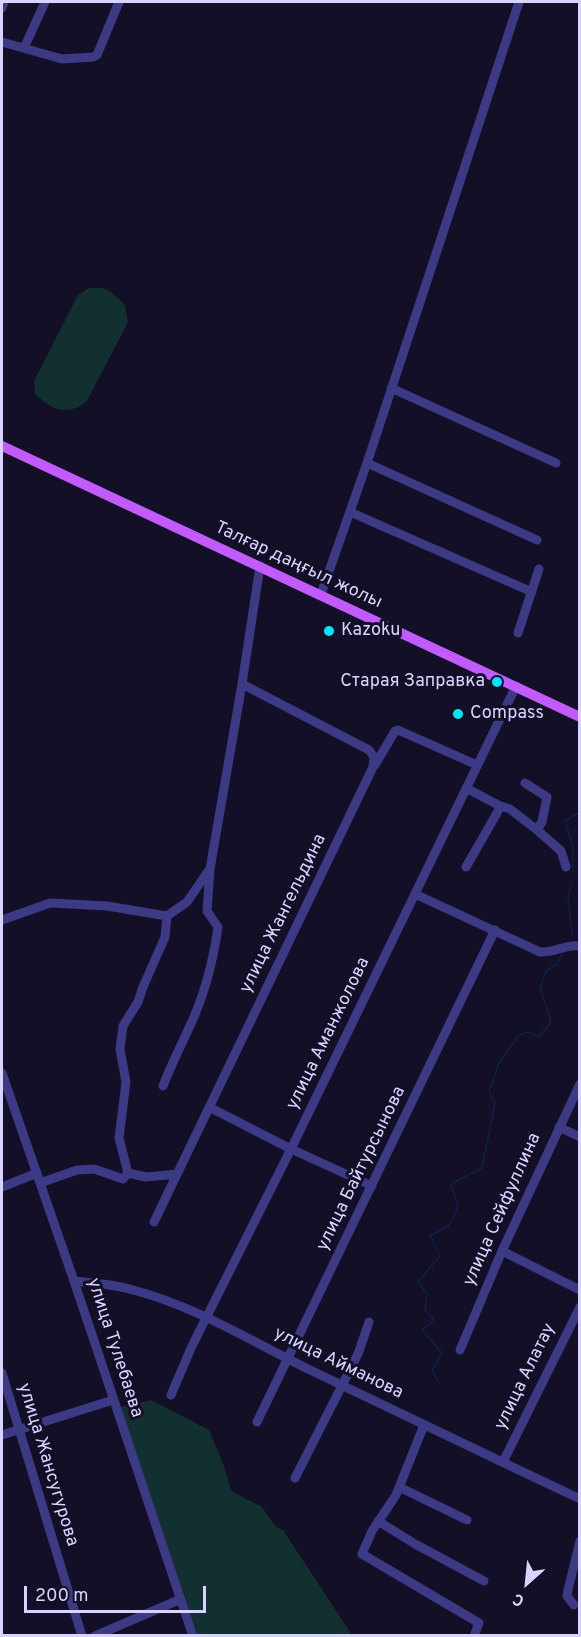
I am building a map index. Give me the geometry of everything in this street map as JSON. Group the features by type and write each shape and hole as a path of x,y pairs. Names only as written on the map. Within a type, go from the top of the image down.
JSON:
{"main road":[{"name":"Талғар даңғыл жолы","path":"2,446 579,717"}],"street":[{"path":"2,8 4,2"},
{"path":"24,48 45,2"},
{"path":"2,42 66,60 93,57 97,55 119,2"},
{"path":"321,594 367,463 519,2"},
{"path":"391,388 556,464"},
{"path":"367,463 537,540"},
{"path":"350,512 532,592"},
{"path":"163,1086 174,1055 188,1030 205,989 215,951 218,927 207,911 210,869 260,566"},
{"path":"518,633 539,569"},
{"path":"242,684 369,750 374,757 373,767"},
{"name":"улица Аманжолова","path":"171,1395 188,1352 291,1149 516,686"},
{"name":"улица Жангельдина","path":"154,1222 373,767 395,731 398,730 477,765"},
{"path":"525,783 547,797 542,822 537,830"},
{"path":"466,788 510,809 537,830 561,851 566,867"},
{"path":"466,867 500,806"},
{"path":"2,920 50,903 107,906 167,916 187,902 210,869"},
{"path":"415,894 540,952 579,946"},
{"path":"128,1173 119,1138 126,1082 120,1049 123,1026 138,1002 165,937 167,916"},
{"name":"улица Байтурсынова","path":"257,1422 495,930"},
{"name":"улица Тулебаева","path":"2,1072 5,1089 75,1281 193,1635"},
{"name":"улица Сейфуллина","path":"460,1350 502,1251 579,1084"},
{"path":"208,1107 291,1149 372,1186"},
{"path":"559,1127 579,1137"},
{"path":"2,1188 77,1170 94,1169 123,1179 128,1173"},
{"path":"128,1173 146,1177 177,1174"},
{"path":"502,1251 579,1290"},
{"name":"улица Айманова","path":"75,1281 132,1289 156,1296 206,1317 579,1499"},
{"name":"улица Алатау","path":"503,1462 579,1307"},
{"path":"295,1478 358,1354 369,1322"},
{"name":"улица Жансугурова","path":"2,1373 82,1635"},
{"path":"2,1435 113,1400"},
{"path":"424,1425 396,1495 372,1531 362,1554 479,1623 474,1635"},
{"path":"399,1487 467,1520"},
{"path":"378,1521 414,1544 484,1581"},
{"path":"574,1605 567,1596 579,1541"},
{"path":"94,1635 181,1599"}],"green space":[{"path":"89,288 102,288 110,291 125,305 128,322 87,401 73,409 60,410 47,404 35,394 34,381 78,295"},
{"path":"151,1400 209,1430 224,1466 231,1491 262,1507 276,1527 283,1530 352,1635 198,1635 120,1407"}],"waterway":[{"path":"573,868 573,846 565,821 580,812"},
{"path":"572,883 568,896 572,935"},
{"path":"439,1383 432,1370 442,1353 422,1330 434,1320 425,1310 427,1294 418,1282 440,1256 430,1236 449,1225 458,1207 451,1184 482,1168 495,1104 489,1091 499,1063 519,1035 528,1032 539,1037 551,1022 540,987 546,971 557,964 563,952"}],"place":[{"name":"Kazoku","path":"329,631"},
{"name":"Старая Заправка","path":"497,682"},
{"name":"Compass","path":"458,714"}]}
